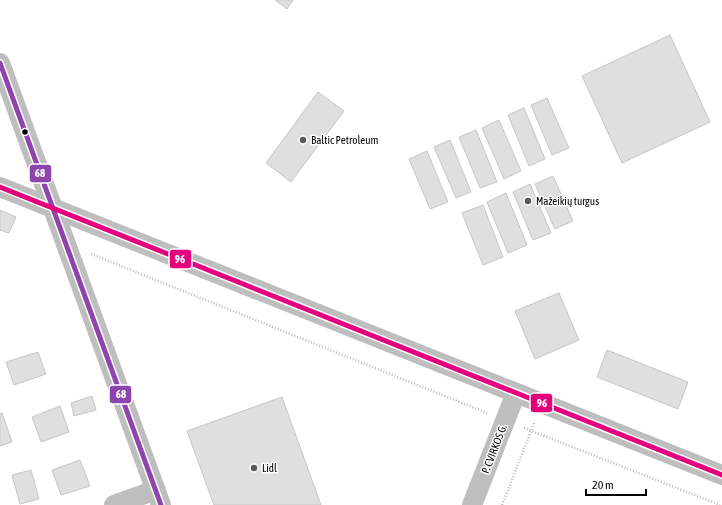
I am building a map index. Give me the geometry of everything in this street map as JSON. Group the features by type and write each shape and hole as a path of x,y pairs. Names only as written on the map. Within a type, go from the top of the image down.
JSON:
{"street":[{"path":"0,63 158,498 114,505"},
{"path":"0,187 722,475"},
{"name":"P. CVIRKOS G.","path":"472,505 516,393"}],"path":[{"path":"67,244 531,431 720,505"},
{"path":"502,505 542,404"}],"building":[{"path":"275,0 293,0 287,9"},
{"path":"670,35 710,122 622,163 582,76"},
{"path":"318,92 344,111 291,182 266,163"},
{"path":"547,98 569,148 552,155 531,105"},
{"path":"524,108 545,159 529,166 508,115"},
{"path":"499,120 521,171 504,179 482,128"},
{"path":"476,130 497,182 480,188 459,137"},
{"path":"450,140 471,192 456,198 434,147"},
{"path":"427,151 448,202 430,209 409,159"},
{"path":"553,176 573,221 555,229 535,184"},
{"path":"530,184 551,233 533,240 513,192"},
{"path":"506,193 527,245 508,253 487,202"},
{"path":"483,205 503,257 483,265 462,213"},
{"path":"0,210 16,217 9,233 0,230"},
{"path":"559,293 579,340 535,359 515,311"},
{"path":"607,350 688,382 678,409 597,377"},
{"path":"38,352 46,374 14,385 6,362"},
{"path":"92,396 96,410 74,416 71,403"},
{"name":"Lidl","path":"282,397 321,505 214,505 187,431"},
{"path":"60,406 69,432 41,442 32,417"},
{"path":"2,413 12,442 0,446 0,414"},
{"path":"80,460 90,486 61,495 52,470"},
{"path":"31,470 39,499 20,504 12,475"}],"transit line":[{"name":"68","path":"0,63 161,505"},
{"name":"96","path":"0,187 722,475"}],"place":[{"name":"Baltic Petroleum","path":"303,140"},
{"name":"Mažeikių turgus","path":"528,201"},
{"name":"Lidl","path":"254,468"}]}
